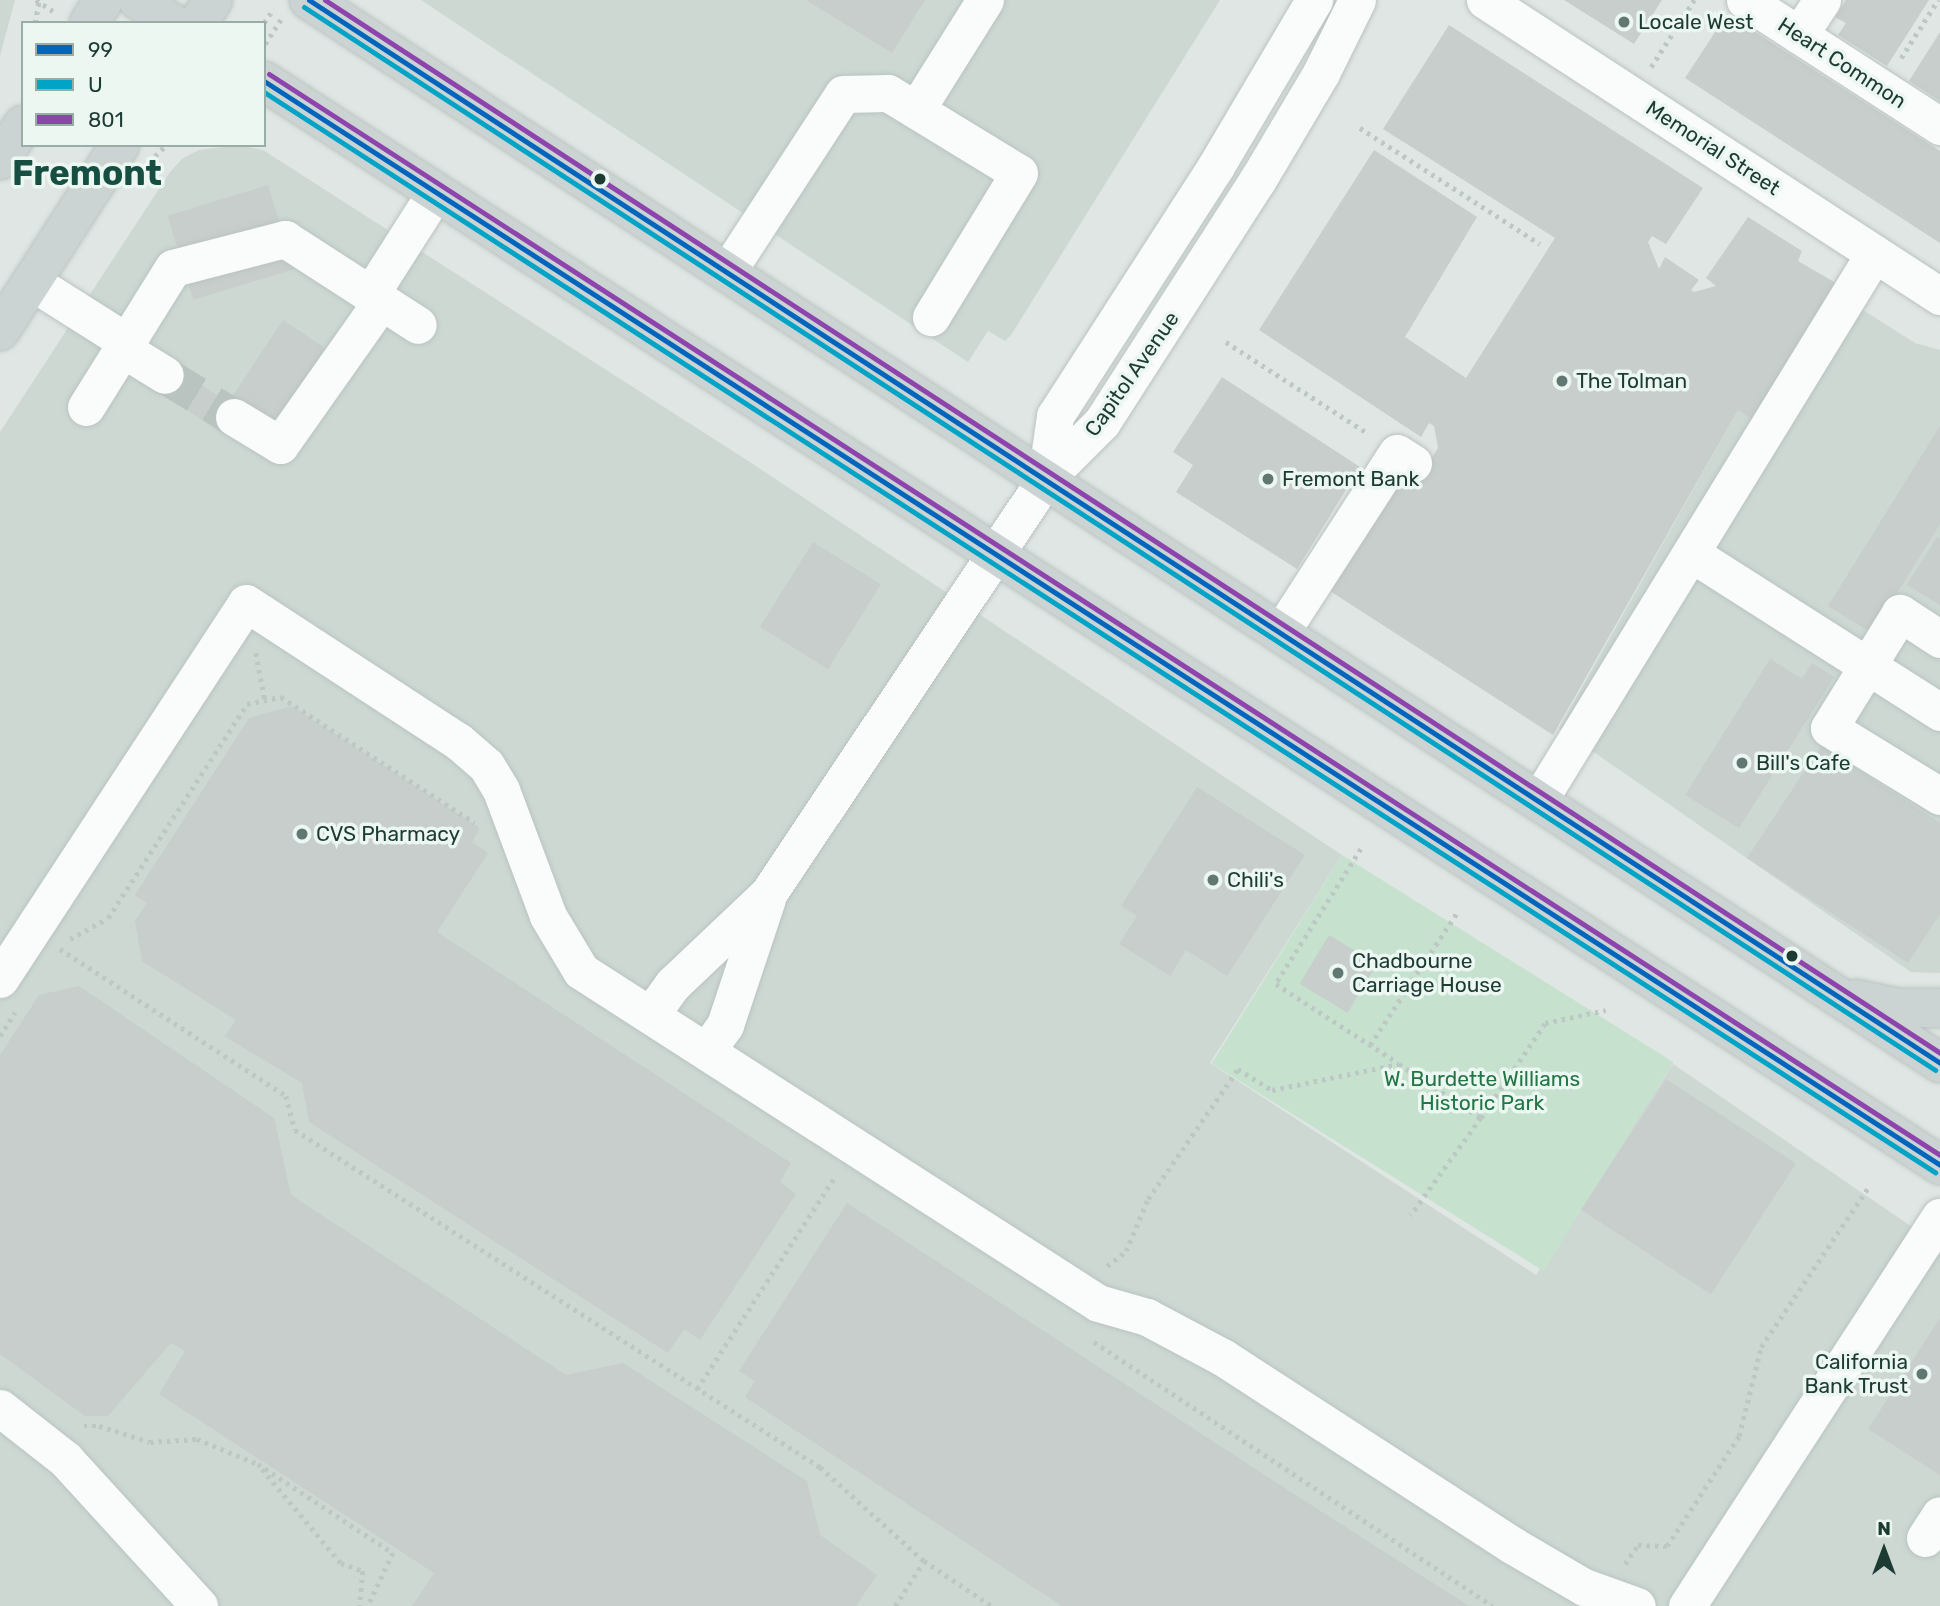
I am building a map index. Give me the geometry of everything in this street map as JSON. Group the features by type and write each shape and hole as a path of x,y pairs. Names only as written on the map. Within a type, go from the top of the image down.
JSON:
{"main road":[{"path":"74,18 104,0"},
{"path":"138,0 169,21"},
{"path":"199,21 213,0"},
{"path":"309,0 1940,1063"},
{"path":"266,82 1940,1166"},
{"path":"0,160 21,128"},
{"path":"0,331 32,282 137,151"},
{"path":"1836,995 1898,1008 1940,1008"}],"street":[{"path":"916,110 985,0"},
{"name":"Capitol Avenue","path":"1046,478 1055,416 1216,166 1314,0"},
{"name":"Capitol Avenue","path":"1046,478 1102,422 1192,285 1321,72 1357,0"},
{"name":"Memorial Street","path":"1485,0 1940,296"},
{"name":"Heart Common","path":"1745,0 1940,126"},
{"path":"1799,35 1822,0"},
{"path":"727,272 843,94 888,93 1019,173 931,317"},
{"path":"234,417 280,445 376,299 435,193"},
{"path":"86,407 173,268 285,239 418,325"},
{"path":"1539,800 1592,692 1692,554 1787,387 1874,254"},
{"path":"32,282 165,374"},
{"path":"1281,632 1405,458"},
{"path":"651,1014 673,984 768,894 1046,478"},
{"path":"1692,554 1940,712"},
{"path":"6,981 246,603 458,741 486,765 501,790 548,916 581,971 1098,1303 1147,1317 1224,1358 1512,1545 1584,1587 1629,1603"},
{"path":"1940,639 1900,613 1866,664 1829,728 1940,796"},
{"path":"707,1050 725,1024 768,894"},
{"path":"1687,1606 1940,1217"},
{"path":"0,1408 65,1459 199,1606"}],"path":[{"path":"1632,95 1694,0"},
{"path":"1882,88 1938,0"},
{"path":"35,21 38,1 74,18"},
{"path":"1360,128 1540,244"},
{"path":"137,151 156,147"},
{"path":"1226,342 1405,458"},
{"path":"50,958 57,947 108,918 247,704 281,697 487,831"},
{"path":"1362,849 1276,984 1481,1118"},
{"path":"1370,1045 1458,911"},
{"path":"57,947 286,1096 295,1130 820,1467 924,1561 992,1606"},
{"path":"0,1036 6,981"},
{"path":"1411,1215 1545,1023 1606,1010"},
{"path":"1399,1064 1272,1090 1238,1069 1155,1189 1126,1251 1103,1270 1098,1303 1087,1337 1493,1606"},
{"path":"697,1389 838,1172 826,1164"},
{"path":"1629,1603 1625,1562 1638,1545 1667,1546 1739,1436 1761,1347 1868,1188"},
{"path":"74,1424 99,1426 150,1442 197,1439 258,1464 393,1553 368,1606"},
{"path":"258,1464 341,1563 363,1571 360,1606"},
{"path":"895,1606 924,1561"}],"shaded area":[{"path":"0,0 15,0 0,56"},
{"path":"421,0 1220,0 1011,335 1005,341 988,331 968,362"},
{"path":"249,147 263,150 753,464 1342,855 1210,1063 1536,1275 1673,1064 1940,1246 1940,1606 0,1606 0,432 170,172 183,158 199,150"},
{"path":"1841,296 1915,343 1940,350 1940,973 1911,972 1559,728 1738,410"}],"green space":[{"name":"W. Burdette Williams Historic Park","path":"1342,855 1674,1062 1543,1271 1212,1064"}],"building":[{"path":"806,0 925,0 892,53"},
{"name":"Locale West","path":"1564,0 1662,0 1634,44"},
{"path":"1846,0 1929,0 1887,66 1838,35 1846,23 1835,17"},
{"path":"1727,14 1940,151 1940,243 1685,78"},
{"name":"The Tolman","path":"1449,25 1703,188 1666,244 1652,236 1648,242 1659,269 1665,257 1699,280 1691,290 1694,292 1716,286 1706,278 1748,217 1802,251 1798,261 1846,289 1760,424 1738,410 1553,735 1330,591 1419,453 1430,461 1438,448 1434,426 1429,423 1421,437 1259,330 1374,150 1477,217 1405,337 1466,378 1555,238 1383,129"},
{"path":"1940,32 1940,101 1909,81"},
{"path":"268,185 294,269 193,300 168,216"},
{"path":"283,320 325,348 270,430 239,410 223,434 155,389 172,365 228,403"},
{"name":"Fremont Bank","path":"1222,377 1360,467 1297,569 1176,492 1193,465 1173,452"},
{"path":"1940,426 1940,524 1872,633 1828,606"},
{"path":"1937,537 1940,539 1940,605 1907,585"},
{"path":"813,542 881,584 828,669 760,627"},
{"name":"Bill's Cafe","path":"1770,659 1802,679 1812,663 1834,677 1739,828 1685,795"},
{"path":"292,706 480,828 472,842 488,853 437,932 791,1163 780,1182 796,1194 700,1340 684,1329 668,1353 309,1122 302,1083 224,1036 236,1020 142,961 135,921 147,903 135,895 249,718"},
{"path":"1821,746 1940,823 1940,914 1908,963 1747,858"},
{"name":"Chili's","path":"1197,787 1305,855 1227,976 1186,950 1170,976 1119,944 1137,916 1121,906"},
{"name":"Chadbourne Carriage House","path":"1329,935 1377,964 1348,1013 1300,984"},
{"path":"79,986 274,1118 291,1195 566,1375 623,1363 807,1481 820,1535 877,1575 856,1606 412,1606 434,1573 159,1394 185,1351 171,1343 108,1416 85,1416 0,1354 0,1055 39,995"},
{"path":"1666,1079 1796,1163 1711,1294 1581,1210"},
{"path":"847,1203 1469,1606 1062,1606 745,1397 755,1381 739,1371"},
{"name":"California Bank Trust","path":"1940,1318 1940,1475 1868,1429"}],"tunnel":[{"path":"165,375 234,417"}],"transit line":[{"name":"99","path":"309,0 1940,1063"},
{"name":"801","path":"325,0 1940,1053"},
{"name":"U","path":"304,7 1935,1070"},
{"name":"801","path":"269,74 1940,1155"},
{"name":"99","path":"266,82 1940,1165"},
{"name":"U","path":"266,93 1935,1172"}],"place":[{"name":"Locale West","path":"1624,22"},
{"name":"The Tolman","path":"1562,381"},
{"name":"Fremont Bank","path":"1268,479"},
{"name":"Bill's Cafe","path":"1742,763"},
{"name":"CVS Pharmacy","path":"302,834"},
{"name":"Chili's","path":"1213,880"},
{"name":"Chadbourne Carriage House","path":"1338,973"},
{"name":"California Bank Trust","path":"1922,1374"}],"district":[{"name":"Fremont","path":"87,173"}]}
